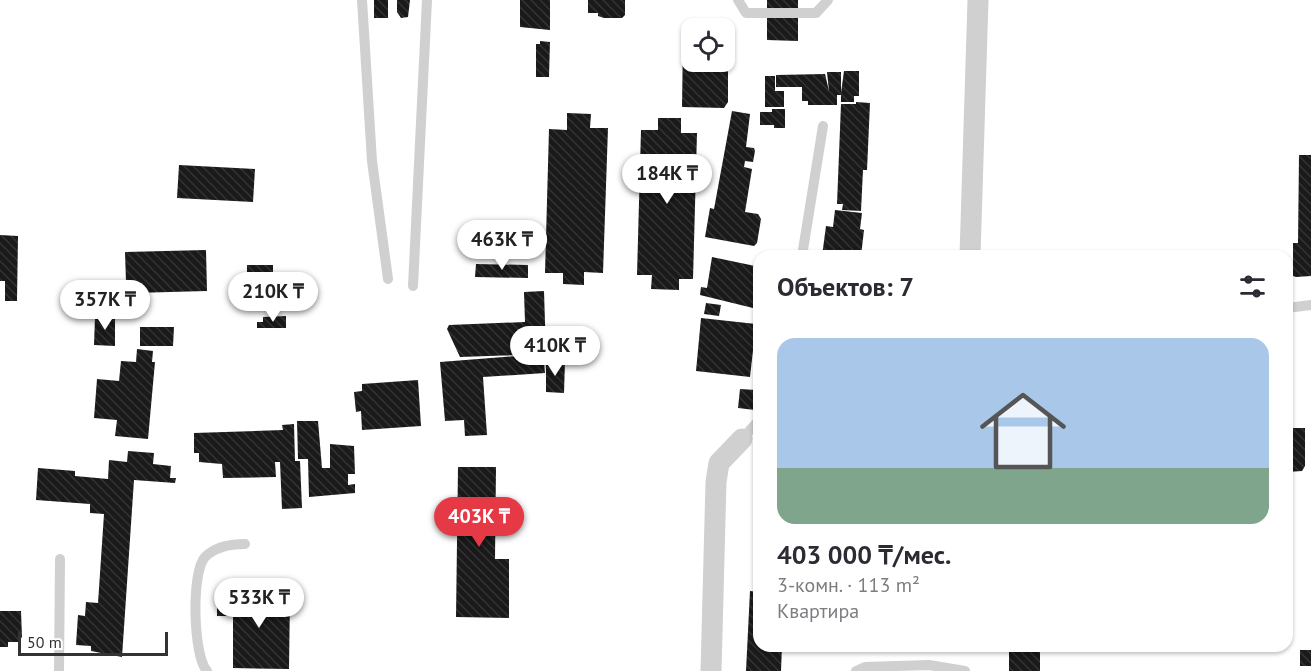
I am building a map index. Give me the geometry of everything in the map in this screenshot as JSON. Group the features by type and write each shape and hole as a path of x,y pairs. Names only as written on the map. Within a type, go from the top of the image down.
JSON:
{"street":[{"path":"970,250 978,0"},
{"path":"711,671 716,482 719,464 742,439"}],"lane":[{"path":"362,0 372,161 388,279"},
{"path":"413,286 428,0"},
{"path":"738,0 746,13 816,13 828,0"},
{"path":"803,250 823,126"},
{"path":"1293,307 1311,305"},
{"path":"742,439 753,427"},
{"path":"207,671 202,665 196,618 199,566 212,551 229,544 245,544"},
{"path":"58,671 60,559"},
{"path":"856,671 865,667 929,665 964,671"}],"building":[{"path":"374,0 388,0 388,18 374,18"},
{"path":"397,0 410,0 408,17 401,18 397,12"},
{"path":"520,0 550,0 550,30 520,27"},
{"path":"588,0 625,0 625,15 622,18 604,18 598,16 598,13 588,13"},
{"path":"767,0 798,0 798,41 767,40"},
{"path":"540,41 550,42 549,77 536,77 536,44 540,44"},
{"path":"844,71 859,71 859,96 854,96 854,102 841,102 841,95 837,95 837,105 808,105 808,101 802,101 802,87 776,87 776,75 825,74 829,91 827,72 841,72 841,93"},
{"path":"683,72 728,72 728,102 724,108 682,107"},
{"path":"765,76 775,76 775,91 784,91 784,107 765,107"},
{"path":"856,102 870,103 867,170 863,170 861,211 842,210 843,204 837,204 841,104 856,104"},
{"path":"772,109 785,109 785,128 760,125 760,112 772,112"},
{"path":"732,111 750,114 746,147 754,148 755,151 753,162 745,161 744,167 752,169 745,212 758,214 761,219 757,243 754,246 705,237 710,208 714,209"},
{"path":"567,113 591,114 590,128 608,128 603,273 584,272 584,285 563,284 563,273 545,273 549,129 567,130"},
{"path":"658,118 681,118 681,133 697,133 693,279 679,279 679,290 651,289 652,275 637,275 641,130 658,130"},
{"path":"1299,155 1311,155 1311,276 1296,277 1293,276 1293,243 1298,243"},
{"path":"179,165 255,169 253,202 177,198"},
{"path":"835,210 862,213 860,229 864,230 862,250 823,250 826,226 833,227"},
{"path":"0,235 18,236 17,301 5,301 5,281 0,281"},
{"path":"206,250 207,291 133,293 133,282 126,282 125,252"},
{"path":"712,257 753,266 753,308 700,295 701,287 707,288"},
{"path":"476,264 528,265 528,278 475,277"},
{"path":"247,265 273,265 273,280 271,283 255,283 255,280 247,280"},
{"path":"544,291 546,354 460,357 447,329 449,325 525,322 524,292"},
{"path":"706,303 721,305 719,316 704,314"},
{"path":"286,316 286,328 257,328 257,322 263,322 263,317"},
{"path":"95,317 115,317 115,346 94,345"},
{"path":"701,318 753,324 750,377 696,371"},
{"path":"140,327 174,327 173,346 140,346"},
{"path":"137,349 153,351 152,362 155,362 148,439 115,436 117,420 94,418 97,379 119,381 121,361 136,362"},
{"path":"543,354 545,373 483,377 487,435 465,436 464,420 445,421 440,362"},
{"path":"546,361 565,361 564,393 546,392"},
{"path":"418,380 421,426 362,430 361,411 356,412 354,392 362,391 362,384"},
{"path":"740,389 753,390 753,410 738,408"},
{"path":"297,421 318,421 322,468 330,468 330,444 354,446 355,474 348,474 348,485 355,484 355,493 309,497 308,459 298,459"},
{"path":"294,424 295,461 300,461 302,508 282,509 280,462 275,462 276,477 223,478 222,464 199,462 199,453 194,453 194,433 283,430 282,425"},
{"path":"1293,428 1305,428 1305,466 1302,471 1293,472"},
{"path":"128,451 154,453 153,464 171,466 170,478 176,478 175,483 134,480 122,657 91,651 91,646 76,645 78,615 85,616 86,602 98,603 104,514 90,513 90,504 36,500 38,468 75,471 75,476 108,479 109,460 127,462"},
{"path":"458,467 496,467 495,559 509,559 509,618 456,617"},
{"path":"274,584 283,584 283,595 290,595 289,669 233,668 233,616 217,616 217,594 273,595"},
{"path":"750,591 753,591 753,652 782,652 781,671 746,671"},
{"path":"0,611 21,611 22,637 18,642 8,642 8,647 0,647"},
{"path":"1300,650 1311,650 1311,666 1300,666"},
{"path":"1009,652 1040,652 1040,671 1009,671"}]}
